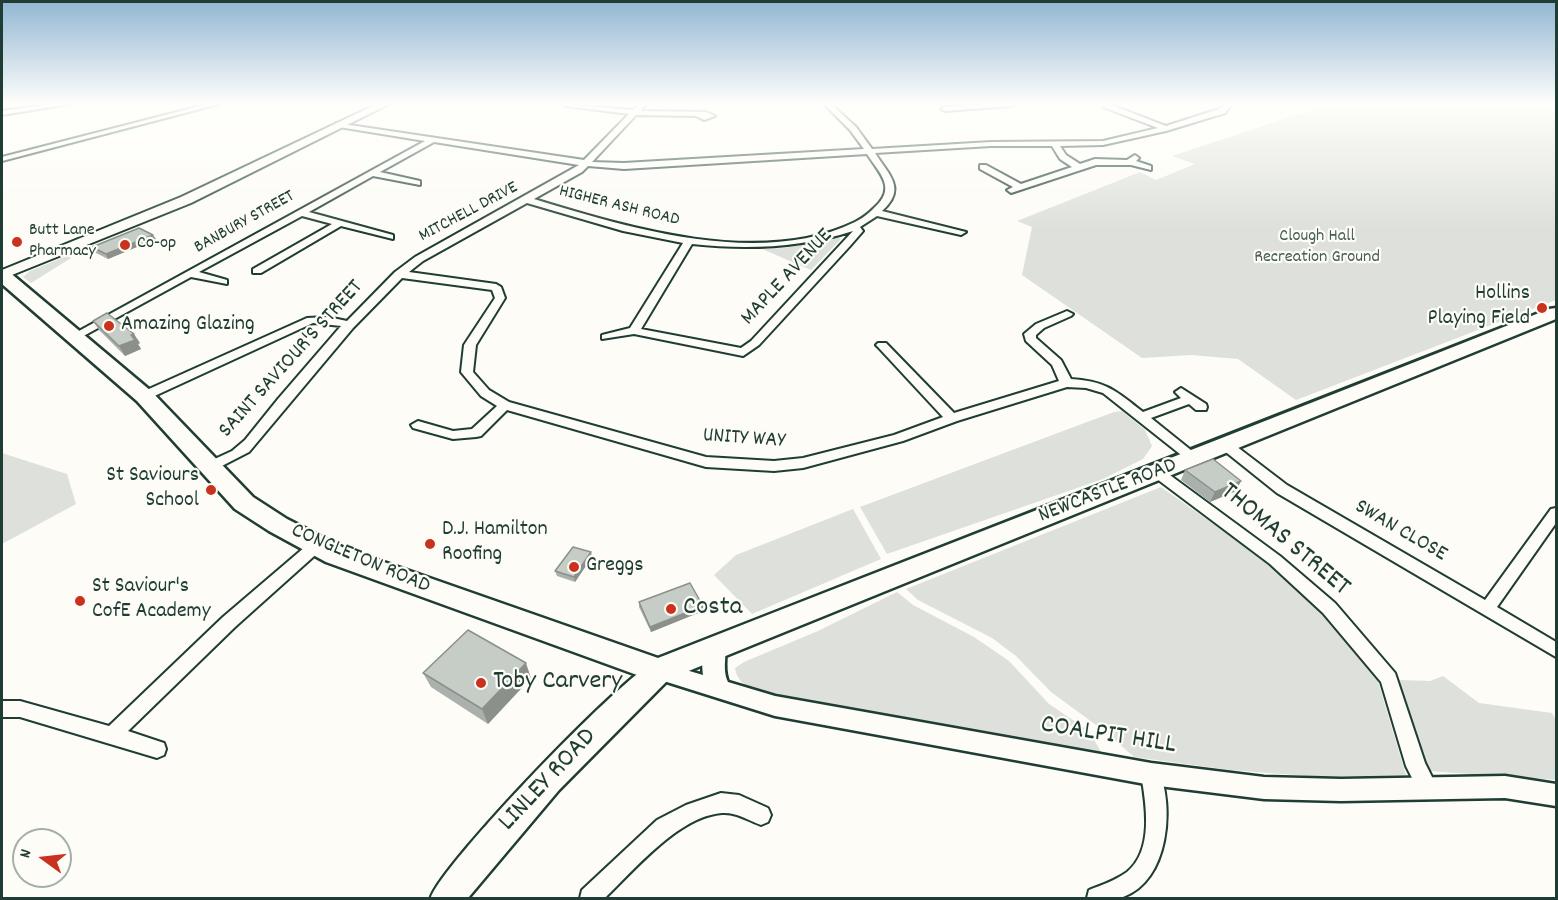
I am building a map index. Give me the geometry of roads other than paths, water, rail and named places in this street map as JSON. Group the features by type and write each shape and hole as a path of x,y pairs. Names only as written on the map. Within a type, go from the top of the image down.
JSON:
{"highway":[{"name":"CONGLETON ROAD","path":"2,275 144,396 244,502 278,525 335,555 660,671"},
{"name":"NEWCASTLE ROAD","path":"660,671 1076,503 1195,459 1557,313"}],"main road":[{"path":"2,275 186,200 296,146"},
{"name":"LINLEY ROAD","path":"447,898 541,787 607,719 660,671"}],"street":[{"path":"2,159 51,146"},
{"name":"BANBURY STREET","path":"74,337 421,146"},
{"path":"471,146 588,164 624,166 950,146"},
{"name":"MITCHELL DRIVE","path":"399,274 419,259 528,200 588,164 605,146"},
{"path":"866,146 890,184 890,194 877,213 961,232"},
{"path":"1056,146 1063,157 1078,166"},
{"path":"983,167 1016,188 1078,166 1100,161 1133,160 1148,168"},
{"path":"372,173 417,183"},
{"name":"HIGHER ASH ROAD","path":"528,200 626,229 689,241 734,244 773,244 826,235 855,226 877,213"},
{"path":"299,212 390,237"},
{"path":"257,271 340,223"},
{"name":"MAPLE AVENUE","path":"606,337 634,331 743,352 847,244 858,231 855,226"},
{"path":"634,331 689,241"},
{"path":"189,273 223,282"},
{"name":"SAINT SAVIOUR'S STREET","path":"212,466 245,449 274,411 350,325 399,274"},
{"name":"UNITY WAY","path":"399,274 496,286 500,298 470,345 468,372 485,393 505,405 706,462 774,466 803,463 898,438 952,418 1066,383 1097,386 1107,390 1195,459"},
{"path":"1065,319 1040,326 1030,334 1034,343 1061,368 1066,383"},
{"path":"144,396 311,320 328,320 350,325"},
{"path":"882,345 952,418"},
{"path":"1141,417 1191,400"},
{"path":"418,425 453,435 476,433 505,405"},
{"name":"SWAN CLOSE","path":"1227,446 1282,489 1557,650"},
{"name":"THOMAS STREET","path":"1158,473 1275,560 1329,608 1352,634 1389,678 1416,766 1427,787"},
{"path":"1488,608 1557,513"},
{"path":"112,735 229,622 316,545"},
{"path":"716,648 711,661 712,673 720,689"},
{"name":"COALPIT HILL","path":"660,671 775,706 1151,774 1264,788 1341,790 1505,787 1557,795"},
{"path":"2,709 20,709 157,749"},
{"path":"1097,898 1138,876 1151,855 1156,813 1151,774"},
{"path":"590,898 664,827 721,803 739,805 761,815"}],"place":[{"name":"Butt Lane Pharmacy","path":"17,242"},
{"name":"Co-op","path":"125,245"},
{"name":"Hollins Playing Field","path":"1542,308"},
{"name":"Amazing Glazing","path":"109,326"},
{"name":"St Saviours School","path":"211,490"},
{"name":"D.J. Hamilton Roofing","path":"430,544"},
{"name":"Greggs","path":"574,567"},
{"name":"St Saviour's CofE Academy","path":"80,601"},
{"name":"Costa","path":"671,609"},
{"name":"Toby Carvery","path":"481,683"}],"park label":[{"name":"Clough Hall Recreation Ground","path":"1317,248"}]}
